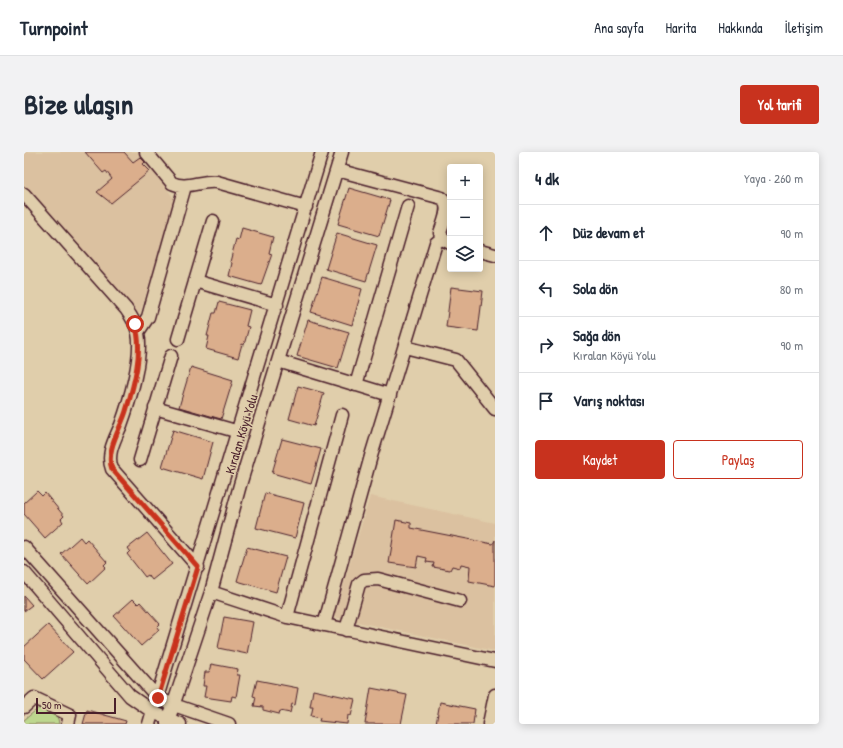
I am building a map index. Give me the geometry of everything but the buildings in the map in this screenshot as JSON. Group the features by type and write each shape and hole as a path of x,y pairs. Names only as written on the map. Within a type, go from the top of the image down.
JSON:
{"street":[{"path":"146,152 172,183 185,186 203,181 217,182 306,208"},
{"name":"Kıralan Köyü Yolu","path":"149,724 198,567 322,152"},
{"name":"Kıralan Köyü Yolu","path":"172,723 174,705 211,592 240,485 342,152"},
{"path":"324,625 390,395 436,243 446,240 440,233 447,205 442,198 337,170"},
{"path":"138,332 148,318 185,186"},
{"path":"24,194 126,308 138,332 138,360 126,410 111,452 110,464 112,469 198,567"},
{"path":"356,385 408,206"},
{"path":"178,339 213,221"},
{"path":"483,252 495,255"},
{"path":"195,281 277,305"},
{"path":"405,346 456,360 495,409"},
{"path":"140,460 171,356"},
{"path":"278,361 390,395"},
{"path":"155,408 238,432"},
{"path":"286,617 342,415"},
{"path":"24,547 158,698 229,724"},
{"path":"24,572 130,696 172,723"},
{"path":"346,630 359,584 364,580 378,579 460,601"},
{"path":"211,592 286,617 495,661"},
{"path":"488,724 495,695"},
{"path":"24,707 34,698 70,715 68,724"}],"shaded area":[{"path":"24,152 140,152 175,200 139,317 24,185"},
{"path":"370,496 495,523 495,651 334,617"}],"green space":[{"path":"40,707 53,712 57,717 59,724 24,724 24,720"}],"route":[{"path":"135,324 139,342 138,360 126,410 111,452 110,464 112,469 198,567 158,698"}]}
